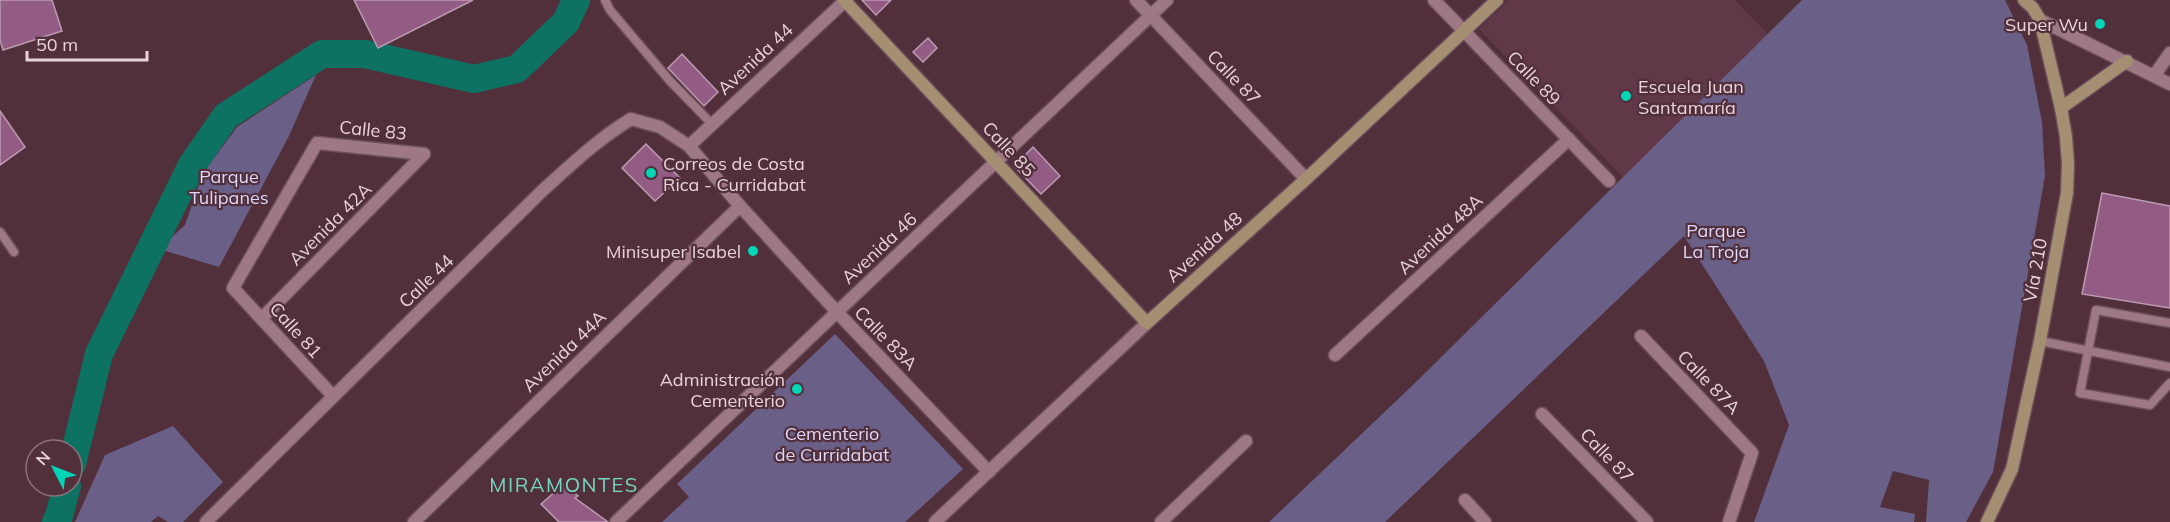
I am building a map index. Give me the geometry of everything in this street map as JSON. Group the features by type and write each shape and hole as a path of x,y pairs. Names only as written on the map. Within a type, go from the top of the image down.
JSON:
{"main road":[{"name":"Calle 85","path":"845,0 1147,322"},
{"name":"Avenida 48","path":"1147,322 1306,179 1497,0"},
{"name":"Vía 210","path":"1987,522 2012,469 2040,341 2067,193 2068,164 2061,108 2040,20 2030,3"},
{"path":"2061,108 2127,61"}],"street":[{"name":"Avenida 44","path":"689,146 845,0"},
{"name":"Calle 87","path":"1136,0 1306,179"},
{"name":"Avenida 46","path":"616,522 1167,0"},
{"name":"Calle 89","path":"1434,0 1609,182"},
{"path":"2040,20 2170,84"},
{"path":"2154,76 2170,53"},
{"name":"Calle 44","path":"206,522 543,190 609,132 631,119 660,127 689,146"},
{"name":"Avenida 48A","path":"1335,355 1569,139"},
{"name":"Calle 83","path":"233,288 317,142 424,154"},
{"name":"Calle 83A","path":"689,146 740,206 837,312 988,472"},
{"name":"Avenida 42A","path":"262,318 424,154"},
{"name":"Avenida 44A","path":"414,522 740,206"},
{"name":"Calle 81","path":"233,288 333,396"},
{"name":"Avenida 48","path":"935,522 1147,322"},
{"name":"Calle 87A","path":"1641,336 1752,453 1729,522"},
{"name":"Calle 87","path":"1542,414 1647,522"},
{"path":"1161,522 1246,441"},
{"path":"1465,500 1485,522"}],"lane":[{"path":"605,0 610,10 670,81 712,124"},
{"path":"0,232 14,252"},
{"path":"2170,323 2096,310 2080,393 2150,405 2170,383"},
{"path":"2040,341 2170,367"}],"shaded area":[{"name":"Escuela Juan Santamaría","path":"1509,0 1735,0 1770,36 1625,179 1479,29"}],"green space":[{"name":"Parque La Troja","path":"1802,0 2005,0 2027,45 2042,122 2045,176 1993,472 1966,522 1926,522 1929,480 1893,471 1880,507 1915,514 1914,522 1754,522 1789,425 1764,361 1684,236 1385,522 1269,522 1416,382"},
{"name":"Parque Tulipanes","path":"316,75 288,138 219,267 159,249 185,225 203,173 237,127"},
{"name":"Cementerio de Curridabat","path":"835,334 963,469 905,522 662,522 689,497 677,484"},
{"path":"173,426 223,482 183,522 168,522 158,516 151,522 75,522 105,455"}],"building":[{"path":"0,0 52,0 62,31 3,50 0,40"},
{"path":"354,0 473,0 378,48"},
{"path":"862,0 891,0 876,15"},
{"path":"928,38 937,48 923,62 913,52"},
{"path":"682,54 718,92 704,106 668,68"},
{"path":"0,111 25,147 0,165"},
{"name":"Correos de Costa Rica - Curridabat","path":"646,144 680,178 655,201 622,168"},
{"path":"1033,147 1060,176 1041,194 1014,166"},
{"path":"2102,193 2170,206 2170,308 2082,294"},
{"path":"564,484 578,496 575,498 608,522 559,522 541,504"}],"waterway":[{"path":"78,438 99,354 192,165 226,116 322,54 365,54 474,79 517,69 566,22 576,0"},
{"path":"56,522 64,498"}],"place":[{"name":"Super Wu","path":"2100,24"},
{"name":"Escuela Juan Santamaría","path":"1626,96"},
{"name":"Correos de Costa Rica - Curridabat","path":"651,173"},
{"name":"Minisuper Isabel","path":"753,251"},
{"name":"Administración Cementerio","path":"797,389"}],"district":[{"name":"MIRAMONTES","path":"564,484"}]}
